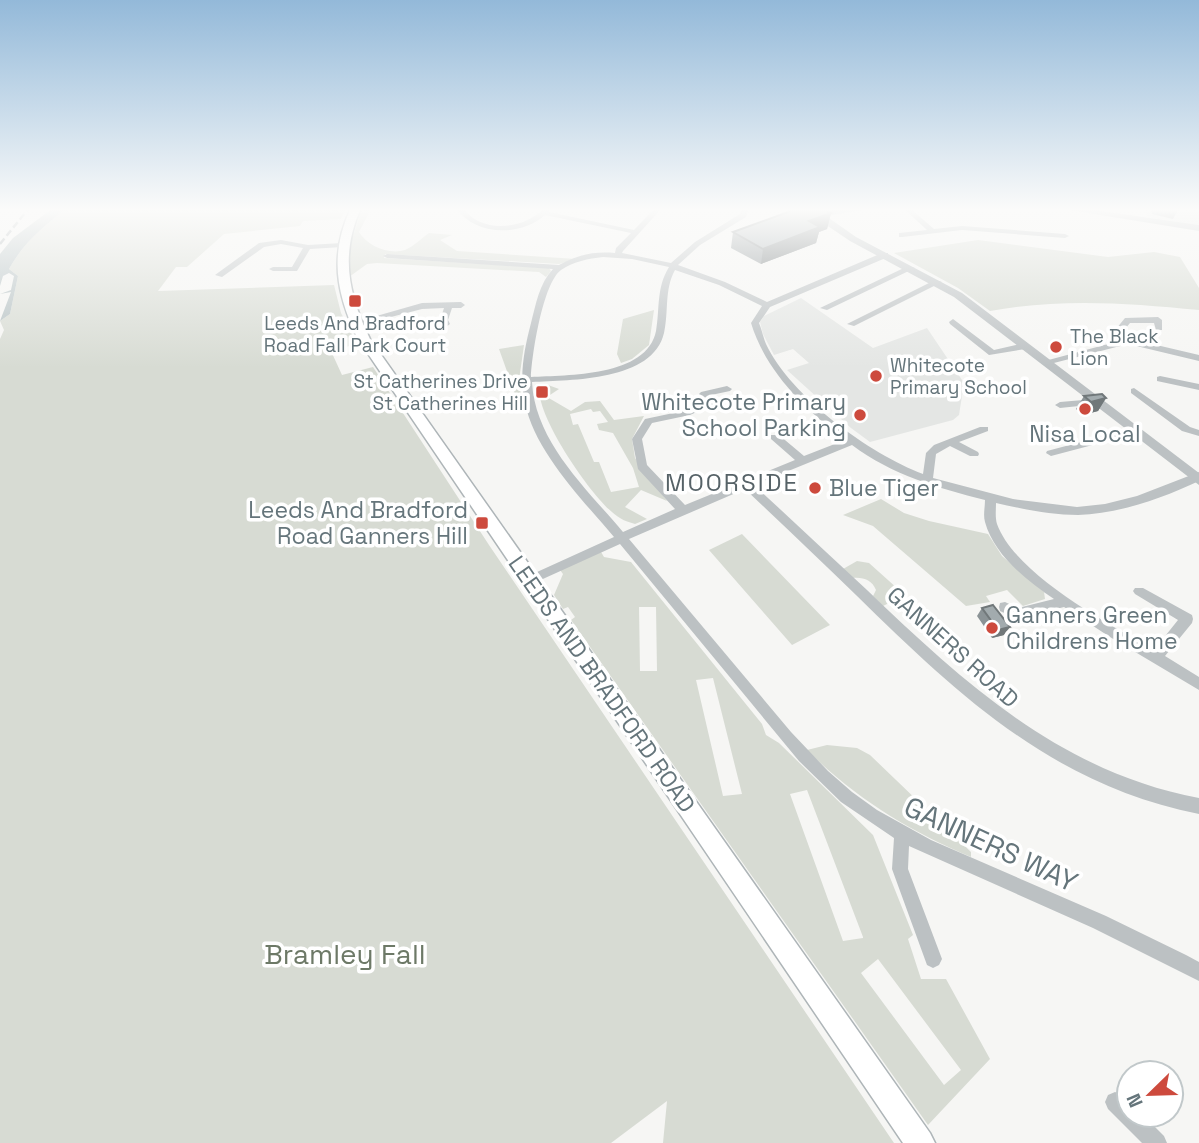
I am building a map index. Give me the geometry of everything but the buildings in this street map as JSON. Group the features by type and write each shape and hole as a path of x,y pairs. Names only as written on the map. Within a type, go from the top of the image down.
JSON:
{"main road":[{"name":"LEEDS AND BRADFORD ROAD","path":"342,261 341,279 356,323 379,363 920,1143"}],"street":[{"path":"217,277 236,261"},
{"path":"274,269 295,272 301,261"},
{"path":"470,261 559,267 574,261"},
{"path":"648,261 674,265 722,282 767,304"},
{"path":"526,380 621,369 648,356 660,336 665,281 678,261"},
{"path":"870,261 767,304 755,323 756,332 772,361 803,397 854,440 902,470 991,496 1059,509 1100,509 1198,478"},
{"path":"898,261 938,282 1198,478"},
{"name":"GANNERS WAY","path":"559,267 550,276 538,314 528,351 526,380 528,401 554,456 787,738 825,778 869,814 902,836 933,852 1040,895 1199,972"},
{"path":"824,309 911,268"},
{"path":"851,324 938,282"},
{"path":"446,324 444,320 449,305"},
{"path":"356,323 412,307 461,305"},
{"path":"1128,341 1120,329 1128,320 1158,320 1159,328"},
{"path":"953,322 993,357 1025,346"},
{"path":"1046,362 1128,341 1199,358"},
{"path":"1160,379 1199,387"},
{"path":"682,510 642,466 637,439 649,421 699,408 711,402 704,394 727,389"},
{"path":"1134,391 1186,429 1199,433"},
{"path":"1060,405 1097,402"},
{"path":"928,478 931,453 950,442 984,429"},
{"path":"1051,453 1134,431"},
{"path":"775,437 804,462"},
{"path":"530,580 682,510 748,486 854,440"},
{"path":"950,442 974,454"},
{"name":"GANNERS ROAD","path":"748,486 957,685 1000,720 1048,751 1110,779 1178,803 1199,806"},
{"path":"991,496 990,522 1009,555 1067,601 1199,684"},
{"path":"1139,591 1187,619 1157,656"},
{"path":"1005,607 1017,614 1067,601"},
{"path":"902,836 900,869 933,959"},
{"path":"1143,1129 1157,1143"}],"shaded area":[{"path":"0,261 14,261 9,269 18,276 10,314 0,321 11,292 0,294 11,290 14,276 9,273 3,276 0,286"},
{"name":"Whitecote Primary School","path":"801,298 873,348 927,328 964,383 959,415 953,420 870,442 851,428 787,370 809,363 793,349 774,355 763,334 760,322 764,316"}],"green space":[{"name":"Bramley Fall","path":"14,261 193,261 187,267 176,267 158,291 334,285 341,313 357,344 331,351 342,375 373,367 489,545 894,1143 663,1143 667,1101 611,1143 0,1143 0,339 4,330 0,321 10,314 18,276 9,269"},
{"path":"349,261 439,261 549,268 551,271 546,277 539,272 377,263 367,264 349,277"},
{"path":"513,261 568,261 559,264"},
{"path":"909,261 1183,261 1199,288 1199,310 1146,305 1068,303 990,311 958,288"},
{"path":"654,310 649,345 632,359 621,363 617,354 623,319"},
{"path":"524,345 519,380 522,401 518,402 499,349"},
{"path":"548,385 559,389 547,397 571,411 585,402 600,401 614,420 644,416 632,439 635,458 667,501 641,490 625,507 647,519 635,524 610,510 569,458 547,418 540,388","holes":["591,409 593,412 600,411 608,422 597,424 599,430 613,433 633,468 639,487 611,492 599,462 594,462 578,424 573,425 570,414"]},
{"path":"881,499 904,513 988,534 1002,556 1044,592 1045,599 1023,606 1007,590 986,596 990,602 966,606 873,526 843,515"},
{"path":"742,534 830,625 792,645 709,550"},
{"path":"601,552 604,557 631,562 762,724 766,735 779,743 873,835 913,935 908,939 921,979 946,979 990,1059 928,1125 571,620 575,617 568,607 563,609 554,595 563,574 560,570","holes":["639,607 656,607 657,671 640,671","713,678 742,794 723,796 696,680","807,790 863,938 843,941 790,794","878,959 961,1070 944,1085 861,973"]},
{"path":"857,561 869,563 898,589 899,598 883,606 873,596 876,590 870,582 853,578 843,569"},
{"path":"827,745 857,748 870,755 971,852 971,857 884,812 844,783 807,750"}],"place":[{"name":"Leeds And Bradford Road Fall Park Court","path":"355,301"},
{"name":"The Black Lion","path":"1056,347"},
{"name":"Whitecote Primary School","path":"876,376"},
{"name":"St Catherines Drive St Catherines Hill","path":"542,392"},
{"name":"Nisa Local","path":"1085,409"},
{"name":"Whitecote Primary School Parking","path":"860,415"},
{"name":"Blue Tiger","path":"815,488"},
{"name":"Leeds And Bradford Road Ganners Hill","path":"482,523"},
{"name":"Ganners Green Childrens Home","path":"992,628"}],"district":[{"name":"MOORSIDE","path":"732,483"}]}
